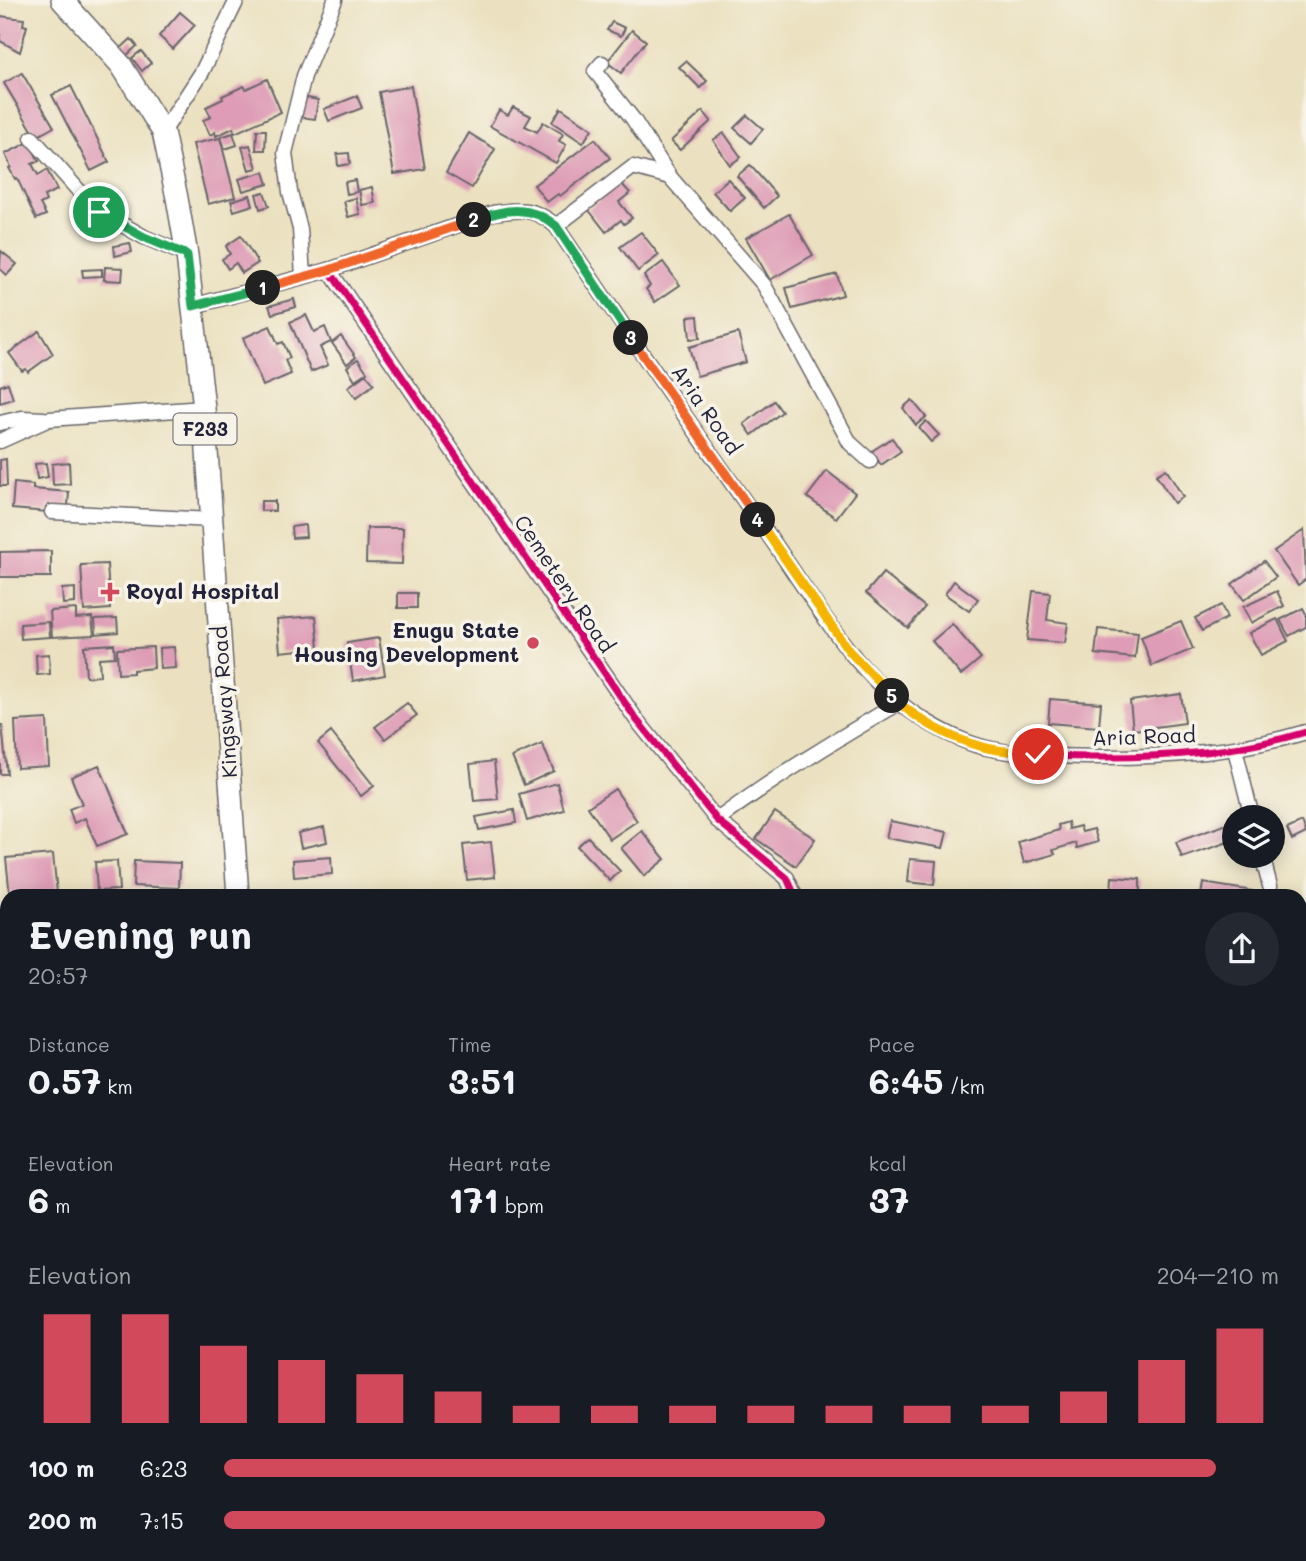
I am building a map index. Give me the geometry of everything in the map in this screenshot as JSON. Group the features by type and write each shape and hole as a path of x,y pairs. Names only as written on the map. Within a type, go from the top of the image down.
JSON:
{"main road":[{"name":"Kingsway Road","path":"62,0 121,65 163,132 187,255 204,408 238,889"}],"street":[{"path":"163,132 202,72 237,0"},
{"path":"303,277 300,229 290,192 285,153 304,76 335,0"},
{"path":"602,63 595,71 633,119 670,177 764,285 850,443 870,461"},
{"path":"32,138 95,209 144,237 187,255"},
{"path":"193,306 329,270 493,213 516,210 533,212 544,216 556,226 633,167 670,177"},
{"name":"Aria Road","path":"556,226 849,651 899,703 927,722 986,748 1076,757 1151,758 1234,750 1306,732"},
{"name":"Cemetery Road","path":"329,270 636,719 717,820 787,878 792,889"},
{"path":"0,423 22,418 48,419 204,408"},
{"path":"0,441 48,419"},
{"path":"52,512 212,520"},
{"path":"717,820 811,754 899,703"},
{"path":"1234,750 1249,805"},
{"path":"1265,868 1270,886"}],"building":[{"path":"180,12 195,25 173,49 159,36"},
{"path":"0,16 24,19 23,25 27,26 20,52 0,41"},
{"path":"612,22 625,28 621,36 607,30"},
{"path":"632,30 646,41 621,73 607,62"},
{"path":"131,39 137,46 126,56 120,49"},
{"path":"141,51 151,63 142,71 132,58"},
{"path":"686,61 707,81 700,88 679,67"},
{"path":"22,73 54,127 36,137 4,83"},
{"path":"267,79 281,112 235,133 233,128 216,136 215,132 210,135 203,120 211,117 206,107 223,99 222,96"},
{"path":"71,86 109,162 91,171 52,95"},
{"path":"411,86 425,169 394,174 379,92"},
{"path":"357,96 362,108 329,121 324,109"},
{"path":"303,97 318,100 315,119 300,117"},
{"path":"513,107 531,116 525,126 537,132 543,122 563,134 559,141 566,145 556,163 490,126 499,110 508,115"},
{"path":"561,108 592,129 583,143 552,122"},
{"path":"703,111 711,121 680,150 671,141"},
{"path":"747,115 763,129 751,143 734,128"},
{"path":"257,130 266,130 265,150 256,150"},
{"path":"233,133 237,145 225,149 221,137"},
{"path":"469,133 495,149 472,188 446,173"},
{"path":"724,133 741,157 730,165 713,140"},
{"path":"220,138 235,197 208,204 193,144"},
{"path":"595,139 610,158 560,196 558,194 547,202 534,185"},
{"path":"29,142 39,161 32,164 38,175 47,170 57,190 44,196 46,201 40,204 46,215 36,219 17,178 15,179 9,168 11,167 5,154"},
{"path":"250,145 257,168 249,170 242,147"},
{"path":"349,153 350,164 338,166 337,154"},
{"path":"750,165 777,196 764,208 737,176"},
{"path":"264,172 268,184 243,191 239,179"},
{"path":"728,179 745,198 730,211 713,192"},
{"path":"355,180 357,192 347,194 345,182"},
{"path":"621,183 630,193 619,202 632,218 624,224 621,220 606,232 588,209"},
{"path":"372,187 375,203 362,205 359,190"},
{"path":"264,192 269,206 260,209 256,194"},
{"path":"250,195 253,205 234,211 231,201"},
{"path":"356,198 360,214 348,217 344,201"},
{"path":"789,214 813,255 770,280 746,238"},
{"path":"641,232 659,255 638,271 620,247"},
{"path":"241,236 258,263 242,273 236,263 228,269 222,259 230,254 226,246"},
{"path":"130,243 132,252 115,256 114,246"},
{"path":"1,251 17,264 7,275 0,269"},
{"path":"663,262 680,285 655,302 646,289 650,286 644,276"},
{"path":"105,267 123,268 122,281 104,280"},
{"path":"102,269 102,276 83,277 82,270"},
{"path":"837,274 843,295 792,309 786,288"},
{"path":"294,299 296,307 272,314 269,306"},
{"path":"306,315 314,332 325,327 331,342 320,347 328,365 311,372 290,322"},
{"path":"698,316 700,338 690,339 688,317"},
{"path":"270,326 278,344 283,342 290,358 285,360 291,374 263,386 243,338"},
{"path":"39,331 53,354 28,372 26,369 22,371 9,353"},
{"path":"738,333 746,362 697,376 689,347"},
{"path":"341,336 356,357 347,364 332,343"},
{"path":"358,359 367,372 355,380 347,367"},
{"path":"366,374 374,384 356,398 348,387"},
{"path":"8,383 13,399 0,403 0,386"},
{"path":"912,400 926,417 916,425 903,408"},
{"path":"774,401 782,412 752,435 744,424"},
{"path":"926,421 939,435 931,442 919,428"},
{"path":"892,438 901,451 881,465 872,451"},
{"path":"6,459 7,486 0,486 0,460"},
{"path":"69,462 70,484 53,485 52,464"},
{"path":"46,463 48,477 37,479 35,464"},
{"path":"1166,469 1183,497 1174,503 1156,475"},
{"path":"827,471 855,493 836,518 807,497"},
{"path":"14,483 33,485 33,489 69,492 68,506 49,505 48,512 12,509"},
{"path":"261,501 275,501 275,511 261,511"},
{"path":"305,525 306,537 292,538 291,527"},
{"path":"367,528 403,528 402,564 366,563"},
{"path":"1304,530 1306,579 1298,585 1274,551"},
{"path":"51,551 51,577 0,577 0,552"},
{"path":"1264,561 1276,577 1244,600 1232,584"},
{"path":"107,564 110,609 84,611 81,565"},
{"path":"883,573 925,607 908,628 866,593"},
{"path":"954,581 978,599 969,611 945,594"},
{"path":"75,588 75,603 63,604 62,589"},
{"path":"1033,591 1050,593 1047,620 1068,623 1065,643 1027,640"},
{"path":"1277,591 1284,606 1251,623 1243,607"},
{"path":"398,593 417,593 417,608 398,608"},
{"path":"1221,605 1227,618 1202,631 1195,618"},
{"path":"1303,608 1306,627 1289,636 1280,620"},
{"path":"76,609 76,618 92,617 94,635 52,637 50,611"},
{"path":"316,616 319,648 280,652 277,619"},
{"path":"117,618 118,632 96,634 95,619"},
{"path":"1277,619 1288,641 1261,655 1249,633"},
{"path":"1181,621 1193,649 1152,666 1141,637"},
{"path":"49,622 50,637 21,639 20,624"},
{"path":"952,624 981,658 961,675 932,641"},
{"path":"1098,629 1138,633 1135,658 1095,654"},
{"path":"379,638 385,675 353,681 347,643"},
{"path":"114,644 115,657 99,658 100,676 86,677 84,646"},
{"path":"153,647 154,668 118,674 117,649"},
{"path":"174,647 176,668 160,669 159,648"},
{"path":"49,654 50,674 37,675 36,655"},
{"path":"1181,694 1185,723 1133,730 1130,701"},
{"path":"1050,699 1101,703 1099,727 1048,723"},
{"path":"407,703 417,715 385,739 375,727"},
{"path":"47,719 49,766 17,768 15,721"},
{"path":"2,725 7,774 0,774"},
{"path":"331,732 374,786 361,796 318,743"},
{"path":"542,744 554,771 524,785 512,757"},
{"path":"494,761 498,799 474,801 470,764"},
{"path":"99,765 128,834 97,846 85,818 74,823 69,809 82,804 71,777"},
{"path":"557,783 564,810 527,821 519,794"},
{"path":"615,789 637,821 610,839 588,807"},
{"path":"514,810 516,823 479,830 476,817"},
{"path":"775,812 815,839 796,866 756,839"},
{"path":"890,821 947,832 943,848 886,838"},
{"path":"1068,822 1069,829 1080,826 1082,832 1094,829 1098,842 1077,848 1076,843 1053,850 1055,854 1024,863 1018,842 1059,830 1058,825"},
{"path":"1302,822 1306,833 1292,840 1287,829"},
{"path":"1222,826 1222,844 1182,858 1176,842"},
{"path":"324,827 327,842 301,848 298,833"},
{"path":"642,831 665,859 644,876 621,848"},
{"path":"588,837 620,871 610,881 577,846"},
{"path":"491,842 495,877 467,880 463,845"},
{"path":"53,854 57,889 9,889 6,858"},
{"path":"331,857 332,874 294,877 293,860"},
{"path":"910,859 936,861 934,885 908,882"},
{"path":"117,861 119,889 97,889 95,862"},
{"path":"134,861 180,863 179,888 133,886"},
{"path":"1112,877 1140,879 1140,889 1111,889"},
{"path":"1203,883 1240,889 1202,889"}],"cycle path":[{"path":"193,306 329,270 493,213 519,210 534,212 556,226 841,640 861,665 904,707 936,727 972,744 1001,751 1044,756 1179,754 1231,749 1306,732"},
{"path":"329,270 636,719 717,820 787,878 792,889"}],"place":[{"name":"Royal Hospital","path":"110,592"},
{"name":"Enugu State Housing Development","path":"533,643"}],"route":[{"path":"99,212 144,237 187,255 193,306 329,270 493,213 516,210 544,216 556,226 849,651 899,703 927,722 986,748 1038,754"}]}
